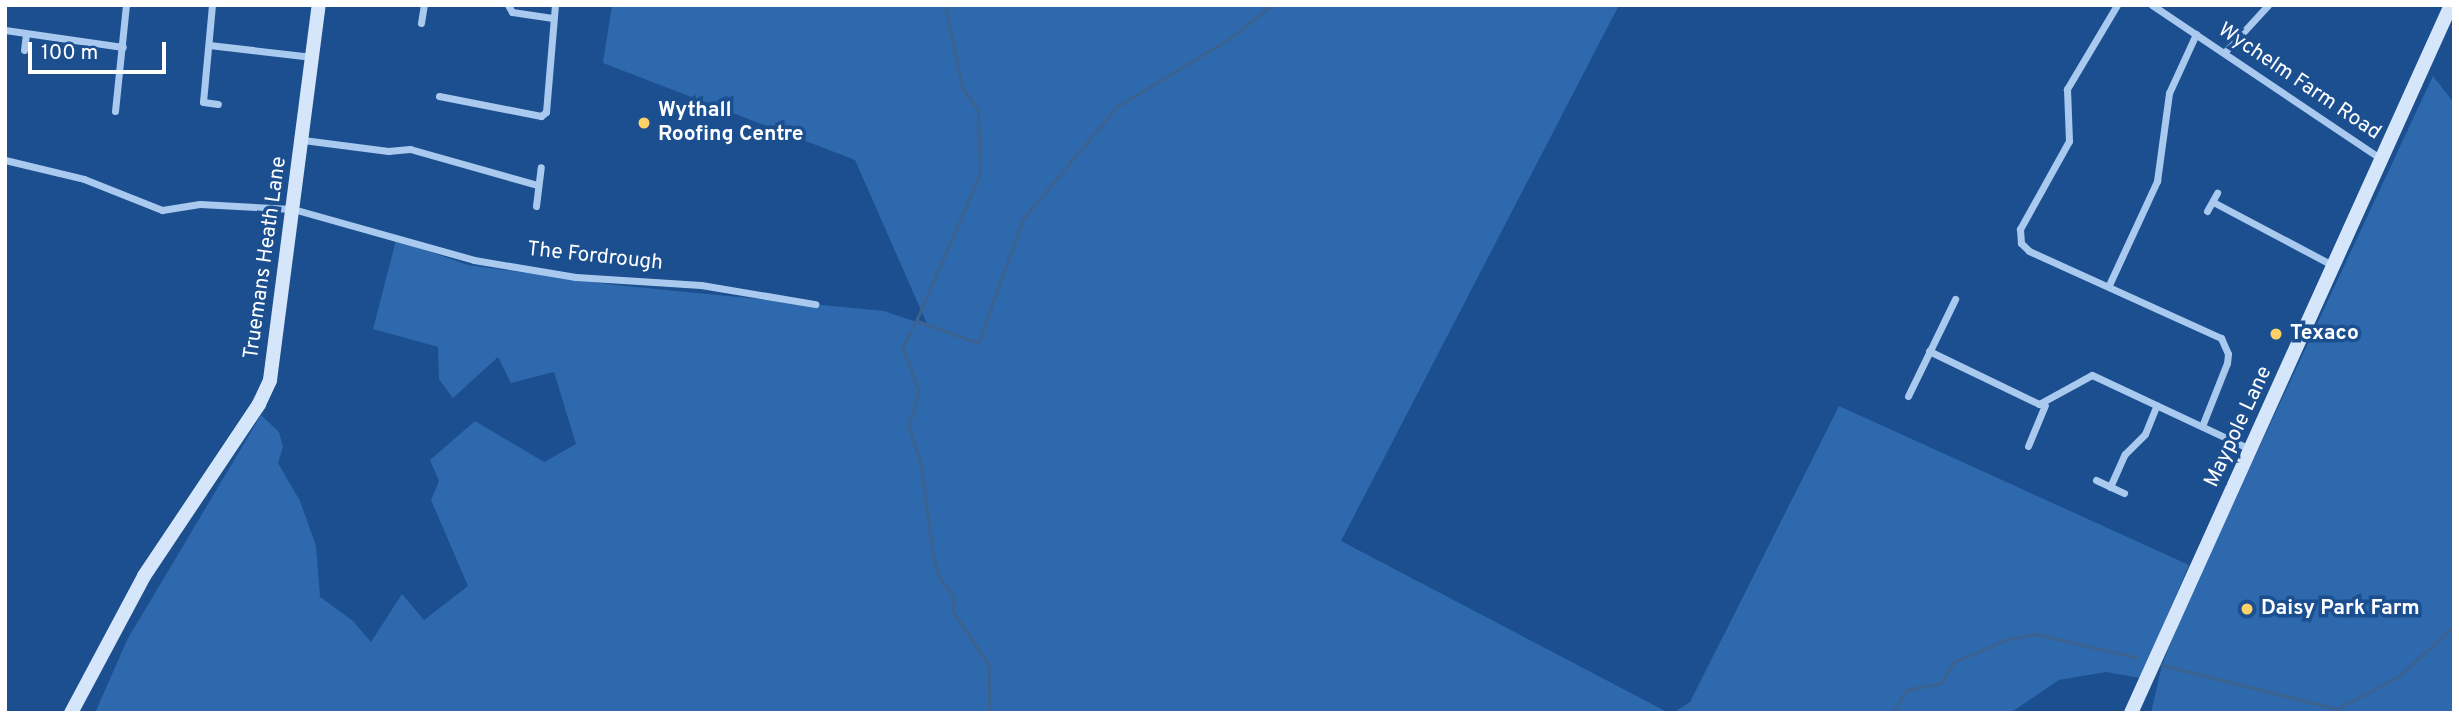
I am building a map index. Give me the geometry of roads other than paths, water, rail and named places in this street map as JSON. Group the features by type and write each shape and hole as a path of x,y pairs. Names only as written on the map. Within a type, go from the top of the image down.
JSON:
{"street":[{"path":"116,111 126,5"},
{"path":"212,5 203,102 218,104"},
{"name":"Truemans Heath Lane","path":"71,713 144,576 266,391 279,330 319,5"},
{"path":"421,23 424,5"},
{"path":"508,5 512,12 553,18"},
{"path":"439,96 541,116 546,112 555,5"},
{"path":"2118,5 2067,89 2069,141 2019,237 2029,251 2217,335 2224,342 2227,363 2203,426"},
{"name":"Wychelm Farm Road","path":"2152,5 2382,159"},
{"path":"2225,52 2268,5"},
{"name":"Maypole Lane","path":"2131,713 2451,5"},
{"path":"5,30 26,34 62,34 123,47"},
{"path":"24,50 26,34"},
{"path":"2109,285 2157,181 2169,93 2196,34"},
{"path":"209,45 313,57"},
{"path":"446,109 448,98"},
{"path":"303,140 388,151 410,149 537,185"},
{"name":"The Fordrough","path":"5,160 84,179 162,210 200,204 293,209 474,260 576,277 701,285 815,304"},
{"path":"536,206 541,167"},
{"path":"2207,211 2216,203 2217,193"},
{"path":"2216,203 2334,267"},
{"path":"1908,396 1955,299"},
{"path":"1929,351 2045,405"},
{"path":"2028,446 2045,405 2089,374 2252,450"},
{"path":"2110,487 2125,454 2145,434 2157,405"},
{"path":"2096,480 2124,493"}],"waterway":[{"path":"913,328 980,174 978,111 962,87 945,5"},
{"path":"918,321 978,343 1023,219 1118,106 1229,39 1272,5"},
{"path":"911,332 903,347 919,391 909,426 921,463 933,553 938,575 954,597 953,611 989,665 990,713"},
{"path":"2162,665 2337,709 2399,676 2454,626"},
{"path":"1893,713 1906,690 1941,683 1954,662 2008,639 2036,634 2135,657"}],"place":[{"name":"Wythall Roofing Centre","path":"644,123"},
{"name":"Texaco","path":"2276,334"},
{"name":"Daisy Park Farm","path":"2247,609"}]}
